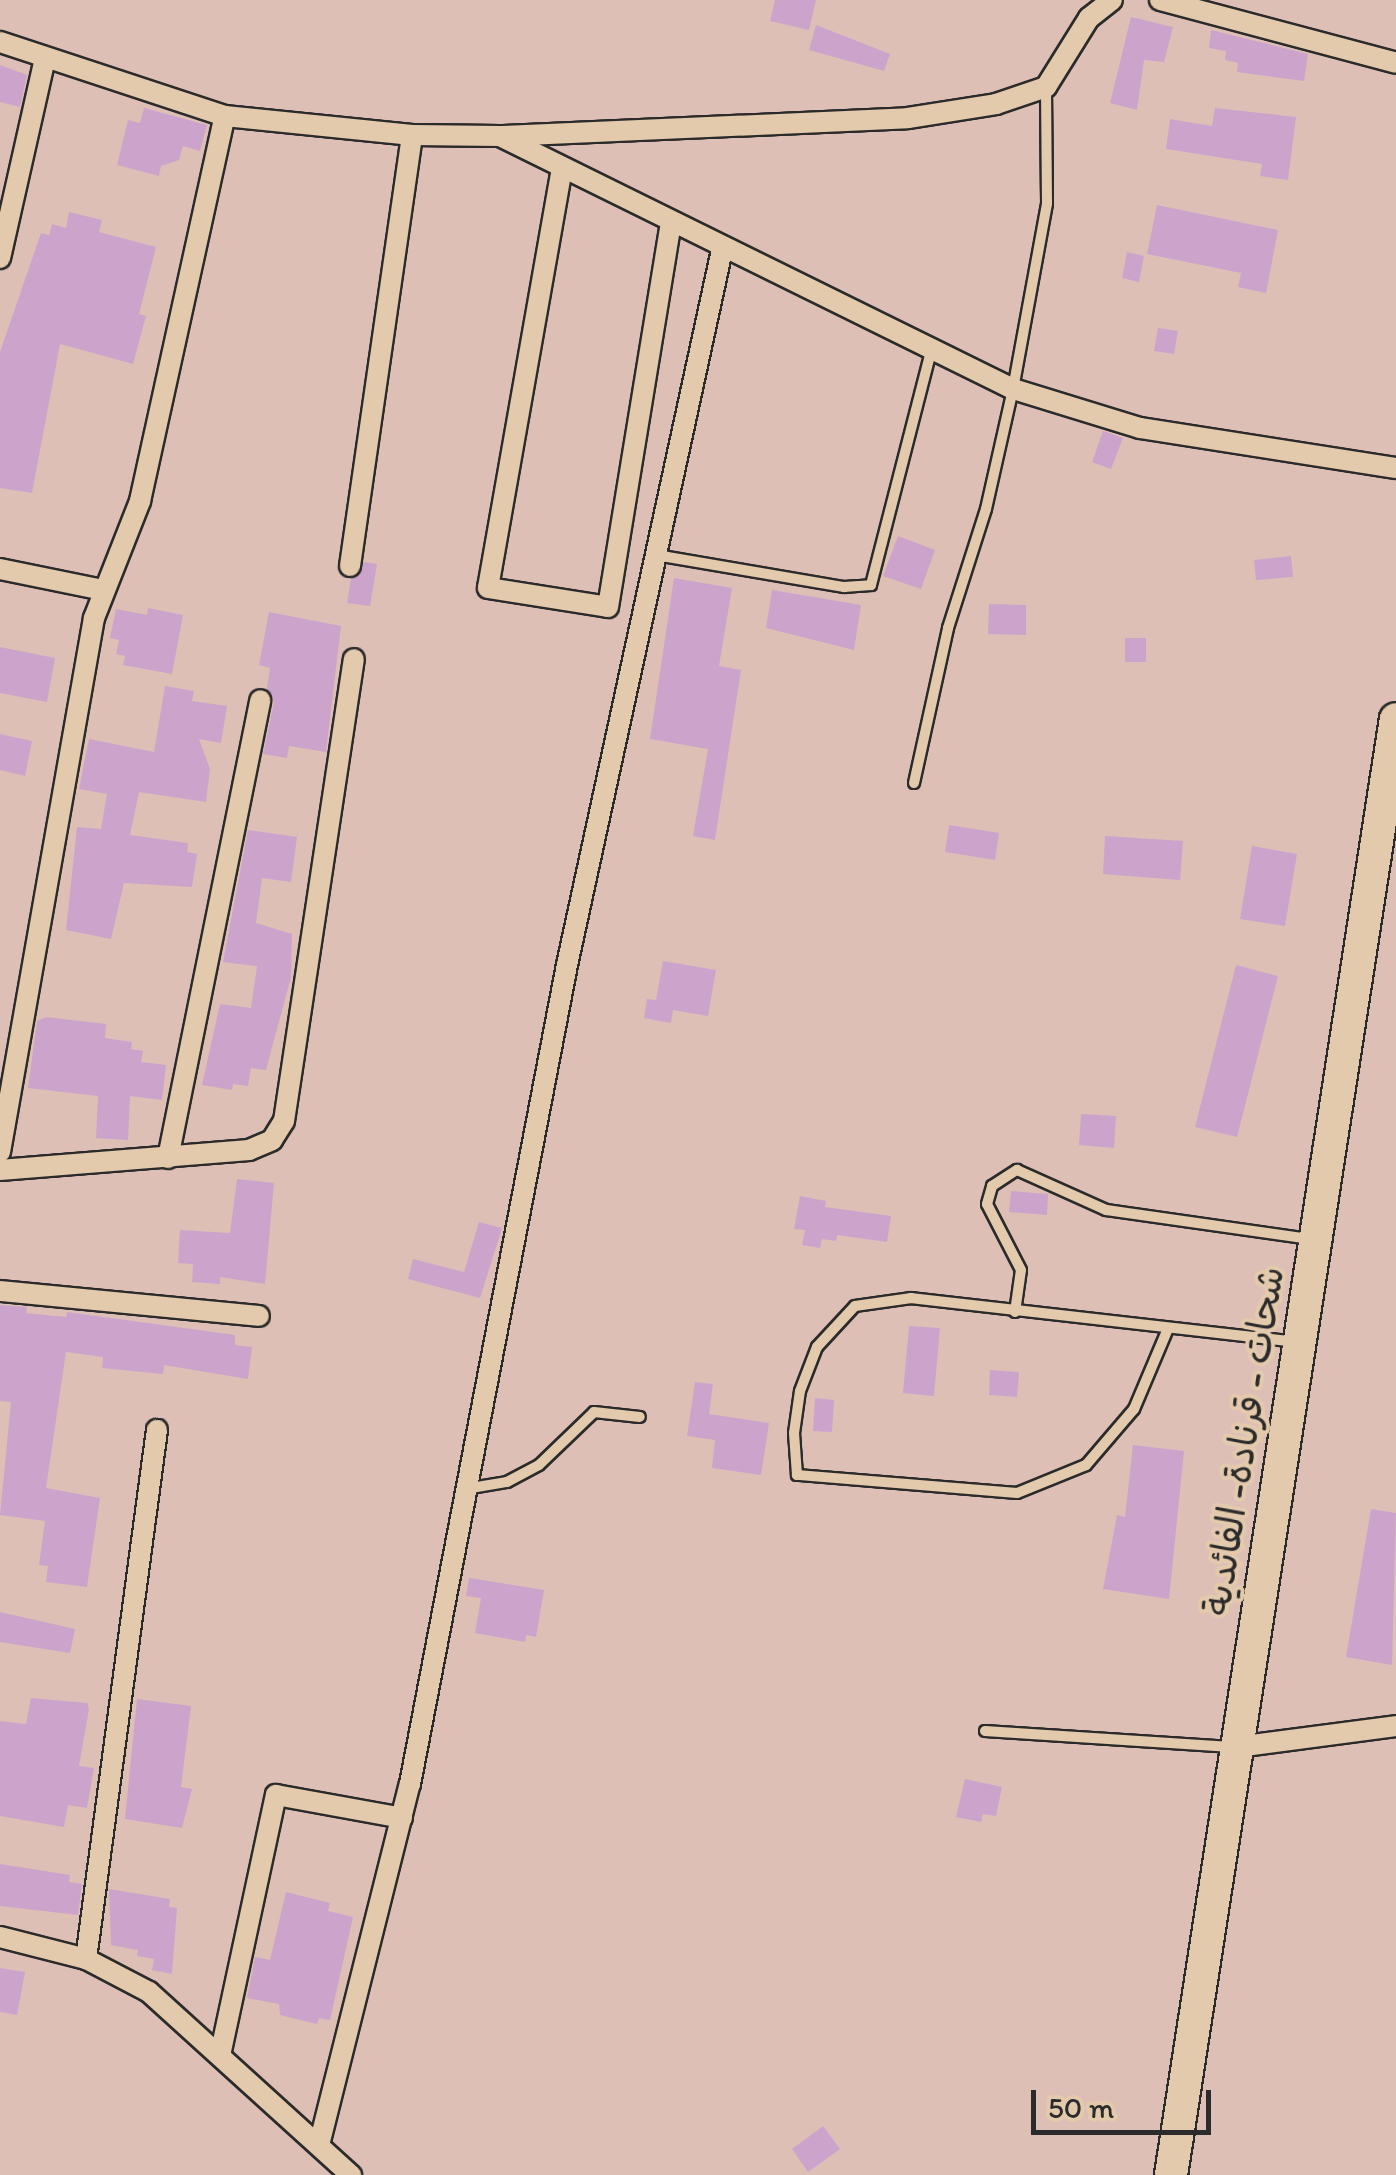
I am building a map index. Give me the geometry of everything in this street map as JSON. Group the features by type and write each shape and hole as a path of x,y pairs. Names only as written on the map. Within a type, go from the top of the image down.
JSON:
{"main road":[{"name":"شحات - قرنادة- الفائدية","path":"1170,2175 1396,719"}],"street":[{"path":"0,42 225,116 412,135 500,136 926,116 996,104 1046,87 1087,9 1112,0"},
{"path":"1160,0 1396,63"},
{"path":"0,258 45,59"},
{"path":"0,1152 104,590 127,547 140,501 225,116"},
{"path":"350,566 412,135"},
{"path":"500,136 722,250 1013,389 1140,428 1396,468"},
{"path":"562,168 488,588 608,607 671,223"},
{"path":"320,2141 402,1818 464,1489 652,554 722,250"},
{"path":"0,569 104,590"},
{"path":"0,1170 249,1150 272,1140 284,1121 354,659"},
{"path":"168,1158 260,700"},
{"path":"0,1291 259,1316"},
{"path":"86,1959 157,1430"},
{"path":"1237,1747 1396,1726"},
{"path":"222,2051 276,1796 402,1818"},
{"path":"0,1938 86,1959 149,1992 222,2051 320,2141 351,2175"}],"lane":[{"path":"914,784 948,628 986,509 1013,389 1047,202 1046,87"},
{"path":"652,554 844,587 871,585 931,352"},
{"path":"1015,1312 1021,1270 987,1204 992,1186 1018,1170 1106,1210 1316,1240"},
{"path":"1167,1331 1134,1409 1086,1465 1017,1493 797,1475 794,1433 800,1391 818,1347 855,1306 911,1298 1167,1331 1300,1342"},
{"path":"464,1489 507,1482 539,1466 594,1412 640,1417"},
{"path":"985,1731 1237,1747"}],"building":[{"path":"775,0 816,0 809,30 770,21"},
{"path":"1131,17 1173,27 1164,62 1144,60 1137,110 1110,103"},
{"path":"816,25 890,54 884,71 809,50"},
{"path":"1211,30 1308,54 1304,81 1237,72 1238,63 1225,60 1226,51 1209,48"},
{"path":"0,65 27,75 20,107 0,102"},
{"path":"144,108 207,125 200,151 183,146 179,160 161,166 159,176 117,165 128,120 140,123"},
{"path":"1215,108 1296,117 1288,180 1260,176 1262,164 1166,149 1170,119 1212,126"},
{"path":"1157,205 1278,230 1266,293 1238,287 1241,273 1147,254"},
{"path":"69,212 102,220 99,232 156,247 139,314 146,316 133,364 60,344 32,493 0,488 0,352 41,233 49,235 52,224 66,228"},
{"path":"1127,252 1144,256 1139,282 1122,278"},
{"path":"1158,328 1178,331 1174,354 1154,351"},
{"path":"1103,431 1123,438 1111,469 1092,462"},
{"path":"898,536 935,550 921,589 883,576"},
{"path":"1291,556 1293,577 1256,580 1254,560"},
{"path":"364,562 377,564 370,606 347,603 351,579"},
{"path":"674,578 732,588 719,666 741,670 715,840 693,836 708,749 650,739"},
{"path":"772,590 861,605 854,650 766,628"},
{"path":"989,604 1026,605 1026,635 988,634"},
{"path":"148,608 183,615 172,674 123,665 125,656 116,654 119,640 110,638 116,609 147,615"},
{"path":"269,612 341,626 326,752 289,746 287,758 263,754 274,702 267,688 270,668 259,665"},
{"path":"1125,638 1146,638 1146,662 1125,662"},
{"path":"0,647 55,658 47,702 0,693"},
{"path":"165,686 194,691 192,701 227,706 221,743 199,739 210,769 206,802 139,792 130,835 188,843 187,852 197,854 192,887 124,883 111,939 66,930 77,827 101,829 107,794 79,789 89,739 154,752"},
{"path":"0,734 32,741 25,776 0,770"},
{"path":"949,825 999,833 995,860 945,852"},
{"path":"248,830 297,837 291,882 262,878 256,923 292,934 291,977 266,1070 251,1068 248,1086 233,1084 232,1090 202,1085 220,1004 251,1008 257,966 223,962"},
{"path":"1105,836 1183,841 1180,880 1103,874"},
{"path":"1252,846 1297,854 1285,926 1240,919"},
{"path":"663,961 716,970 708,1016 673,1010 671,1023 644,1018 647,999 656,1000"},
{"path":"1236,965 1278,976 1237,1137 1195,1127"},
{"path":"46,1017 106,1024 105,1038 132,1042 131,1049 143,1051 141,1062 166,1065 162,1100 130,1096 128,1140 96,1138 98,1096 28,1088 37,1021"},
{"path":"1081,1114 1116,1116 1114,1148 1079,1145"},
{"path":"237,1179 274,1183 265,1284 220,1277 220,1284 192,1282 193,1264 178,1263 180,1230 230,1233"},
{"path":"1011,1191 1048,1194 1047,1215 1009,1212"},
{"path":"800,1196 826,1201 825,1207 891,1216 887,1242 837,1235 836,1241 822,1239 820,1248 802,1245 805,1230 794,1229"},
{"path":"479,1222 502,1228 480,1298 408,1279 413,1259 464,1272"},
{"path":"0,1305 27,1307 26,1313 66,1317 67,1312 235,1335 235,1345 252,1347 248,1379 164,1365 163,1374 102,1368 103,1357 66,1352 46,1488 100,1498 87,1587 46,1582 48,1566 39,1565 45,1521 0,1515 11,1402 0,1401"},
{"path":"909,1326 940,1328 934,1396 903,1393"},
{"path":"990,1370 1019,1372 1017,1397 989,1395"},
{"path":"695,1382 713,1384 709,1414 769,1423 761,1475 712,1468 715,1440 687,1436"},
{"path":"815,1398 834,1400 832,1432 813,1431"},
{"path":"1133,1445 1184,1451 1169,1599 1103,1589 1117,1515 1125,1517"},
{"path":"1371,1509 1396,1513 1392,1665 1346,1657"},
{"path":"469,1578 544,1590 536,1637 526,1635 525,1642 475,1633 481,1598 466,1596"},
{"path":"0,1612 75,1629 70,1653 0,1642"},
{"path":"31,1698 87,1703 89,1709 79,1766 94,1768 87,1808 68,1805 64,1827 0,1816 0,1721 26,1724"},
{"path":"137,1699 191,1706 181,1787 192,1789 182,1828 125,1819"},
{"path":"965,1779 1002,1787 996,1816 983,1814 981,1822 956,1817"},
{"path":"0,1864 70,1875 69,1882 82,1884 78,1915 0,1906"},
{"path":"109,1889 170,1899 169,1907 177,1908 172,1974 152,1970 154,1959 137,1956 138,1950 111,1945"},
{"path":"286,1892 330,1903 328,1911 353,1917 330,2020 319,2018 317,2024 280,2015 279,2004 247,1998 255,1957 270,1960"},
{"path":"0,1968 25,1972 17,2015 0,2012"},
{"path":"823,2126 840,2149 808,2172 792,2149"}]}
